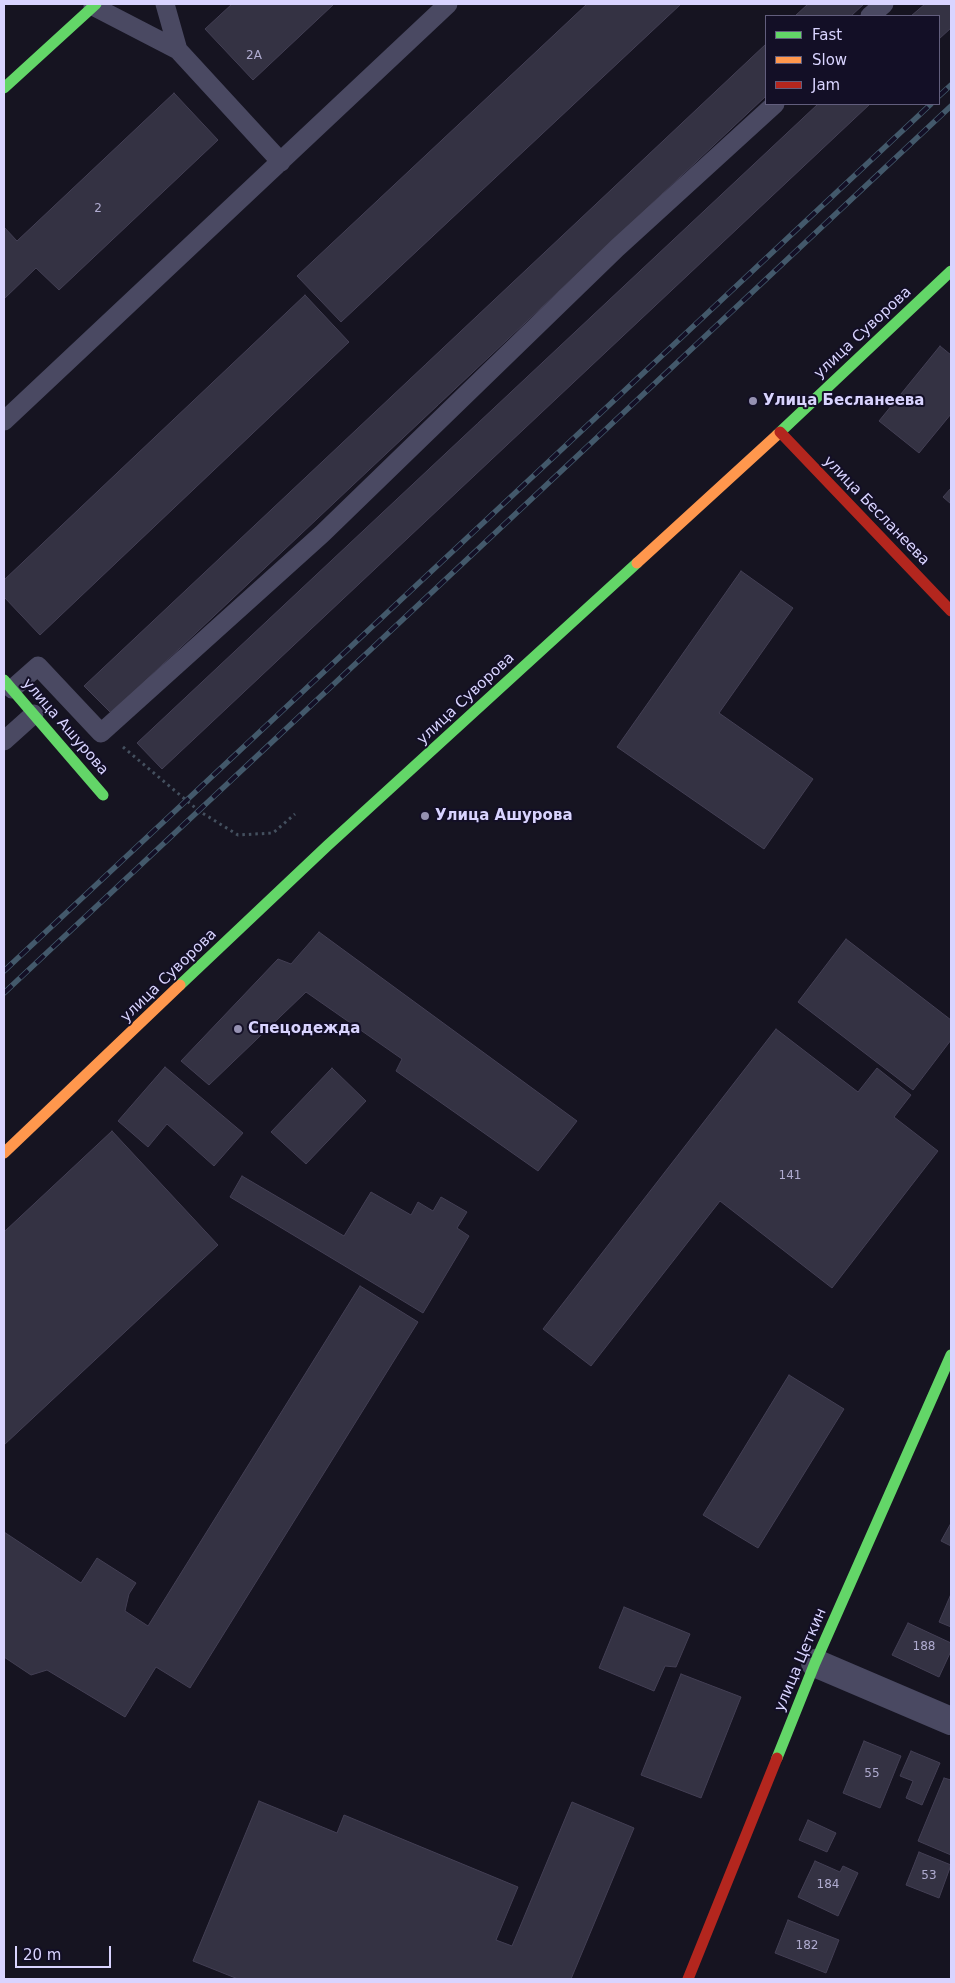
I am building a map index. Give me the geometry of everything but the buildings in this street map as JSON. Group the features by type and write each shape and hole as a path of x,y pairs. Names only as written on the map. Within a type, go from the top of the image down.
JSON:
{"main road":[{"path":"4,88 94,5"},
{"name":"улица Суворова","path":"4,1153 327,846 780,432 951,271"},
{"name":"улица Бесланеева","path":"780,432 951,611"},
{"name":"улица Ашурова","path":"8,685 103,795"},
{"name":"улица Цеткин","path":"688,1979 815,1663 951,1355"}],"street":[{"path":"815,1663 951,1721"}],"lane":[{"path":"165,4 178,50"},
{"path":"4,421 448,4"},
{"path":"871,15 884,4"},
{"path":"94,5 178,50 281,162"},
{"path":"8,685 38,666 102,733 322,534 617,248 773,105"},
{"path":"4,741 34,714"}],"path":[{"path":"105,730 199,811 238,835 273,833 295,814"}],"railway":[{"path":"940,95 951,85"},
{"path":"4,971 930,105"},
{"path":"4,993 951,106"}],"traffic: fast":[{"path":"4,88 96,4"},
{"path":"777,435 951,271"},
{"path":"180,985 327,846 637,563"},
{"path":"4,680 103,795"},
{"path":"777,1758 815,1663 951,1355"}],"traffic: slow":[{"path":"637,563 777,435"},
{"path":"4,1153 180,985"}],"traffic: jam":[{"path":"780,432 951,611"},
{"path":"688,1979 777,1758"}],"place":[{"name":"Улица Бесланеева","path":"753,401"},
{"name":"Улица Ашурова","path":"425,816"},
{"name":"Спецодежда","path":"238,1029"}]}
